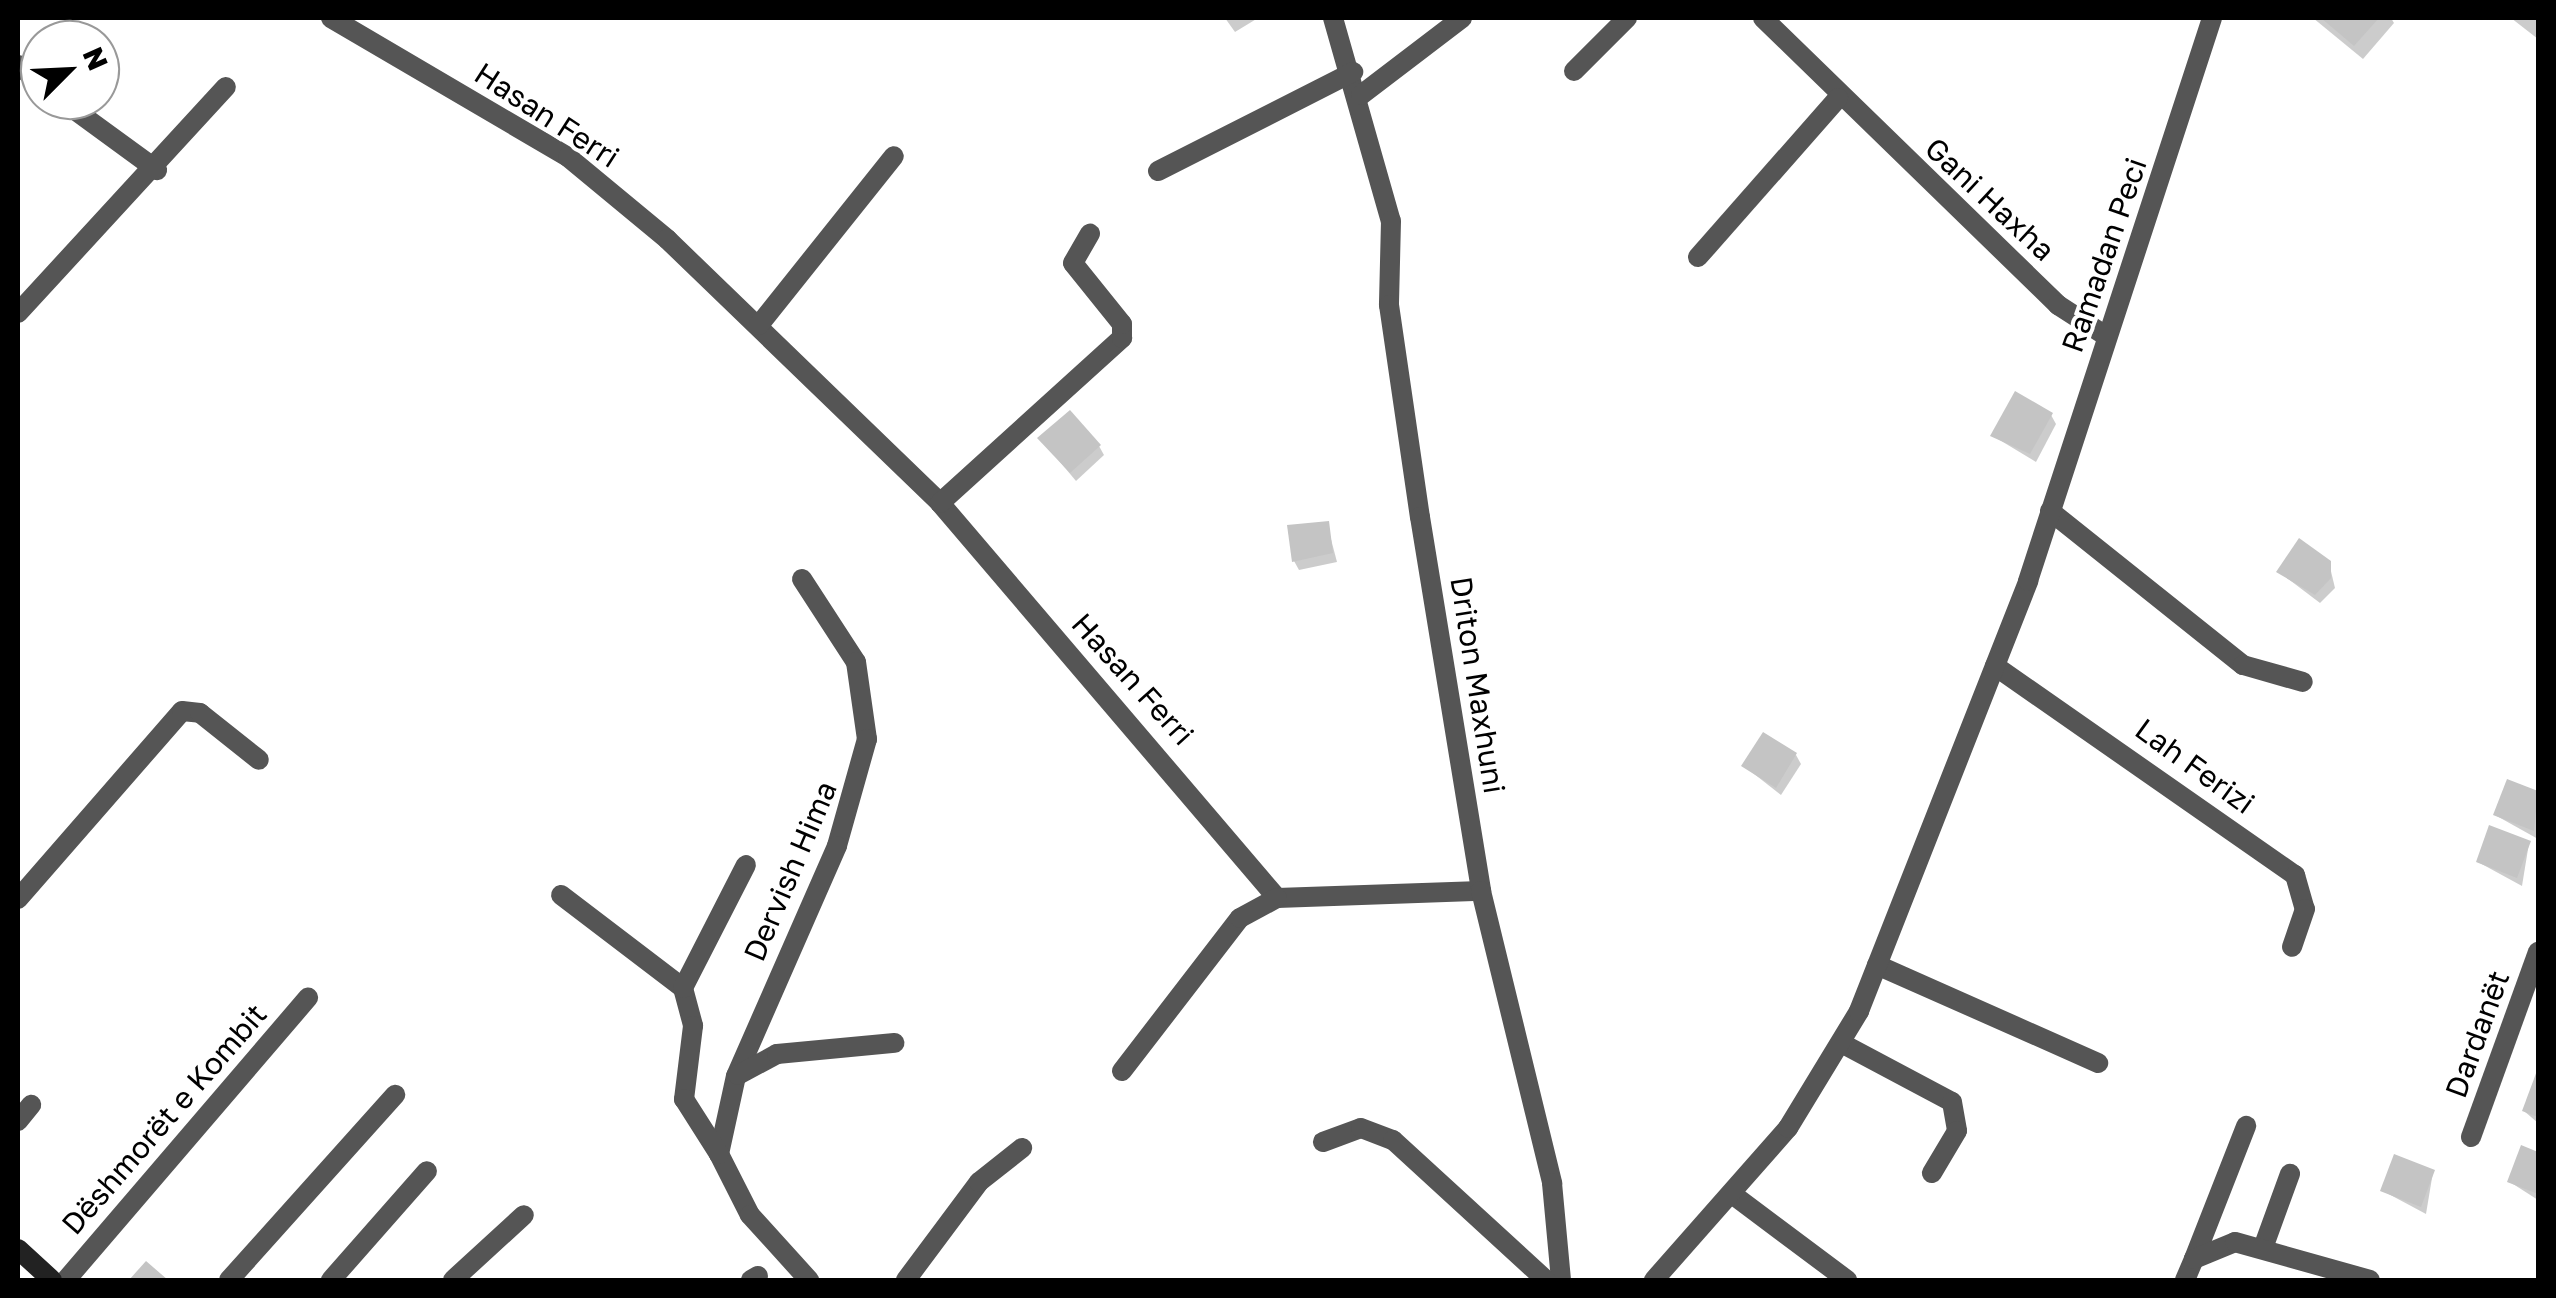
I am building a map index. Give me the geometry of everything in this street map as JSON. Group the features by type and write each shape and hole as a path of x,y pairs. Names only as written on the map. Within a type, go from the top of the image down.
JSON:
{"main road":[{"path":"18,1249 52,1280"}],"street":[{"name":"Hasan Ferri","path":"331,18 568,157 759,326 940,503 1277,898"},
{"name":"Driton Maxhuni","path":"1333,18 1361,95 1391,221 1394,349 1481,891 1537,1110 1561,1280"},
{"path":"1361,95 1462,18"},
{"path":"1574,71 1627,18"},
{"name":"Gani Haxha","path":"1762,18 1838,98 2058,304 2106,336"},
{"name":"Ramadan Peci","path":"1654,1280 1732,1194 1844,1044 1995,666 2212,18"},
{"path":"1158,171 1353,72"},
{"path":"18,313 158,170 226,87"},
{"path":"1698,257 1838,98"},
{"path":"89,120 158,170"},
{"path":"759,326 894,156"},
{"path":"940,503 1122,338 1122,324 1073,263 1090,234"},
{"path":"2050,511 2242,665 2303,682"},
{"name":"Dervish Hima","path":"719,1154 736,1076 837,846 867,738 856,662 802,579"},
{"name":"Lah Ferizi","path":"1995,666 2295,875 2305,908 2292,947"},
{"path":"18,900 182,712 200,713 259,760"},
{"name":"Dervish Hima","path":"683,988 746,864"},
{"path":"1122,1071 1240,918 1277,898 1481,891"},
{"path":"562,895 683,988 693,1016 684,1099 719,1154 750,1215 808,1280"},
{"name":"Dardanët","path":"2471,1137 2538,952"},
{"path":"1876,965 2098,1063"},
{"name":"Dëshmorët e Kombit","path":"66,1280 308,998"},
{"path":"736,1076 776,1054 894,1043"},
{"path":"1844,1044 1952,1102 1957,1131 1932,1173"},
{"path":"228,1280 396,1094"},
{"path":"2185,1280 2246,1126"},
{"path":"1323,1142 1361,1128 1394,1140 1546,1280"},
{"path":"906,1280 979,1182 1022,1148"},
{"path":"331,1280 428,1171"},
{"path":"2262,1248 2290,1174"},
{"path":"1732,1194 1847,1280"},
{"path":"453,1280 524,1215"},
{"path":"2194,1259 2214,1244 2262,1248 2370,1280"}],"building":[{"path":"2321,18 2379,18 2354,46"},
{"path":"2015,391 2053,413 2030,454 1990,436"},
{"path":"1070,410 1101,445 1070,473 1037,438"},
{"path":"1329,521 1333,553 1292,562 1287,525"},
{"path":"2299,538 2331,561 2331,578 2315,595 2276,572"},
{"path":"1763,732 1797,753 1776,788 1741,766"},
{"path":"2507,779 2538,791 2534,831 2493,815"},
{"path":"2489,825 2531,841 2517,878 2476,862"},
{"path":"2538,1068 2538,1117 2522,1111"},
{"path":"2521,1145 2538,1152 2538,1194 2507,1182"},
{"path":"2394,1154 2435,1170 2421,1207 2380,1191"},
{"path":"146,1261 168,1280 129,1280"}]}
